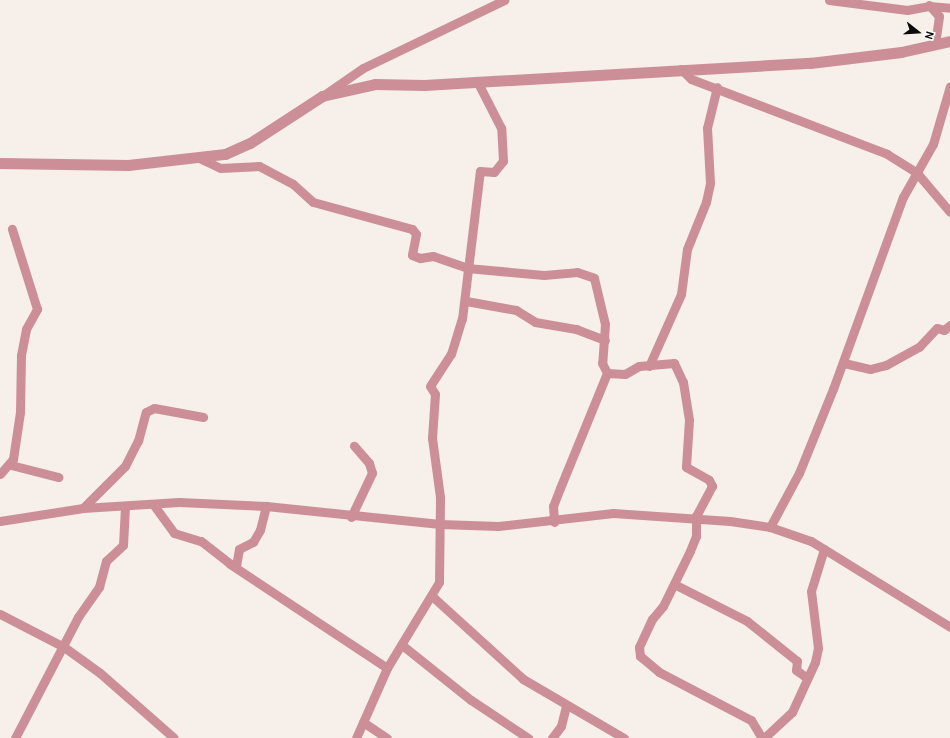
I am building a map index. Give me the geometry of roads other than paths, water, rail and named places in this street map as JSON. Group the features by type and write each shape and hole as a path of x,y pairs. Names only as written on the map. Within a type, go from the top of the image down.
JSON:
{"street":[{"path":"0,163 128,165 225,154 250,143 363,68 504,0"},
{"path":"829,0 906,10 928,3 950,8"},
{"path":"928,3 939,16 935,45"},
{"path":"322,96 375,84 424,86 477,81 681,68 846,60 950,42"},
{"path":"681,68 691,78 886,154 917,173 950,212"},
{"path":"356,738 387,668 433,597 441,573 438,467 432,438 435,394 430,386 451,354 466,301 467,268 480,171 494,172 503,161 500,128 477,81"},
{"path":"770,527 799,473 844,363 903,197 933,144 950,86"},
{"path":"649,366 681,294 687,249 706,202 710,183 707,128 717,87"},
{"path":"199,158 220,168 259,166 293,184 313,202 416,232 412,255 425,259 433,256 467,268 544,275 577,272 594,278 606,340 602,363 607,373 553,506 554,522"},
{"path":"0,474 11,465 20,412 21,355 26,329 37,309 12,229"},
{"path":"466,301 516,310 535,322 576,329 606,340"},
{"path":"844,363 870,369 886,365 919,347 937,328 944,330 950,325"},
{"path":"607,373 625,374 639,366 649,366 671,361 680,372 690,420 686,467 709,480 712,486 700,503 696,536 674,584 639,647 640,656 658,672 751,720 763,738 792,712 818,648 811,591 824,549"},
{"path":"83,508 125,466 138,441 146,412 154,408 203,417"},
{"path":"351,517 372,473 369,464 354,446"},
{"path":"11,465 58,477"},
{"path":"0,521 83,508 153,504 266,506 351,517 440,524 554,522 613,513 697,519 770,527 824,549 950,627"},
{"path":"153,504 174,533 201,541 387,668"},
{"path":"15,738 54,658 64,647 78,617 99,586 106,561 123,545 125,506"},
{"path":"236,566 239,549 254,542 260,530 266,506"},
{"path":"674,584 747,621 797,661 796,670 807,678"},
{"path":"433,597 523,679 566,706 575,706 624,738"},
{"path":"0,614 64,647 100,673 174,738"},
{"path":"402,645 472,700 528,738"},
{"path":"552,738 561,726 566,706"},
{"path":"363,722 387,738"}]}
